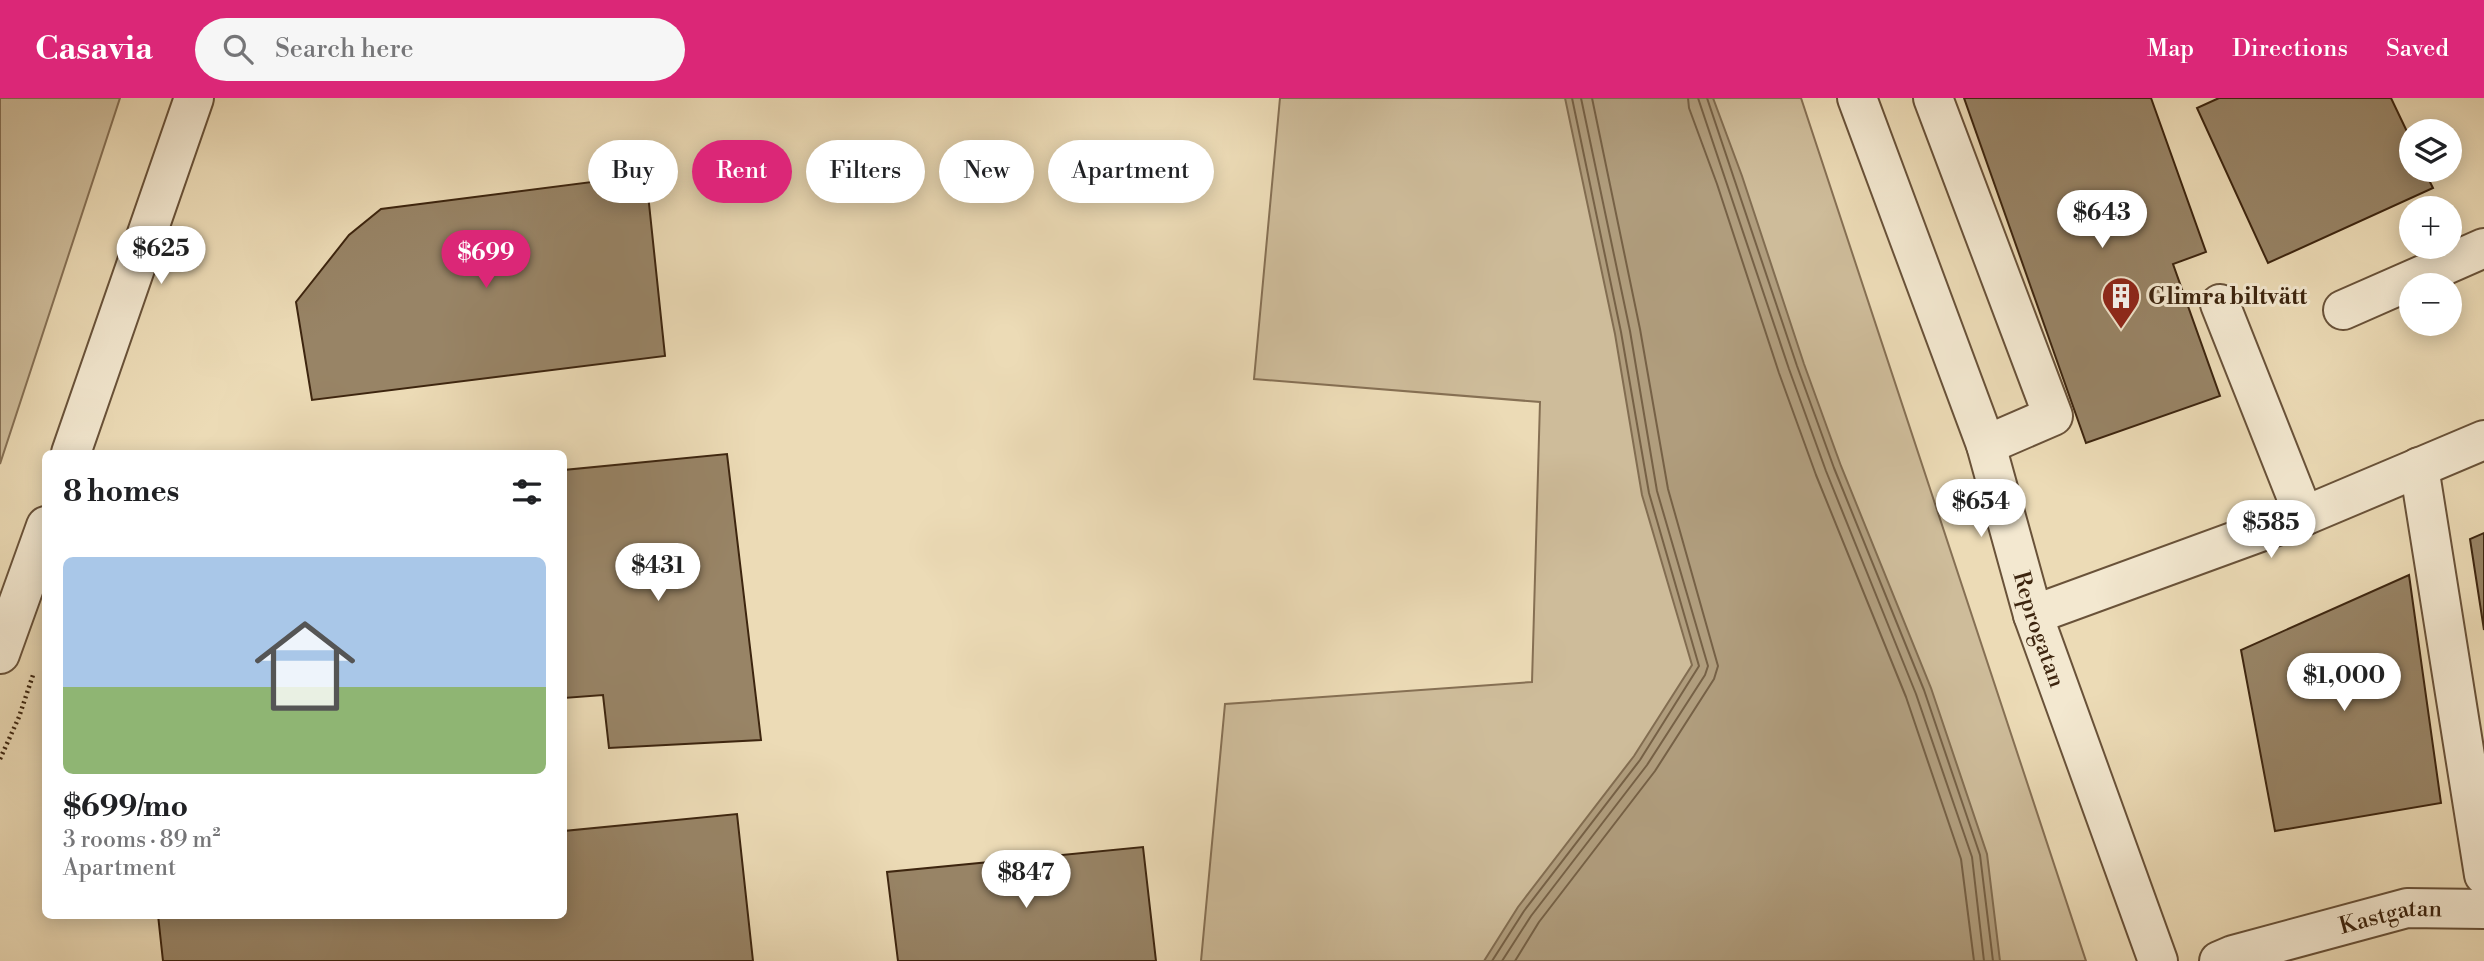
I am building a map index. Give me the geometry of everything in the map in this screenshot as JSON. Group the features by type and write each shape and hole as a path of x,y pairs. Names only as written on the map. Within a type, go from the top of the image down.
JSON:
{"street":[{"path":"73,450 194,98"},
{"name":"Reprogatan","path":"1857,98 1986,445 2033,615 2158,961"},
{"path":"1933,98 2053,416 1986,445"},
{"path":"2343,310 2484,248"},
{"path":"2220,304 2304,516"},
{"path":"2033,615 2304,516 2484,440"},
{"path":"2419,467 2484,875"},
{"path":"0,654 42,537"},
{"name":"Kastgatan","path":"2220,961 2233,955 2407,908 2484,909"}],"path":[{"path":"0,759 19,717 37,665"}],"shaded area":[{"path":"0,98 120,98 0,464"},
{"path":"1280,98 1801,98 2086,961 1201,961 1225,704 1532,682 1540,402 1254,379"}],"water":[{"path":"1565,98 1713,98 1742,176 1804,364 1841,466 1931,688 1987,854 2000,961 1484,961 1518,907 1634,756 1692,665 1642,495 1615,334"}],"building":[{"name":"Glimra biltvätt","path":"1964,98 2151,98 2206,252 2173,264 2220,396 2086,443"},
{"path":"2219,98 2391,98 2401,119 2399,182 2430,182 2433,188 2415,196 2399,196 2399,203 2268,263 2197,108"},
{"path":"588,182 588,203 649,203 665,356 312,400 296,302 349,235 381,209"},
{"path":"727,454 761,740 609,748 603,695 567,698 567,470"},
{"path":"2484,533 2484,630 2470,539"},
{"path":"2409,575 2441,803 2275,831 2241,650"},
{"path":"737,814 753,961 163,961 158,919 567,919 567,831"},
{"path":"1143,847 1156,961 898,961 887,872"}],"place":[{"name":"Glimra biltvätt","path":"2121,330"}]}
